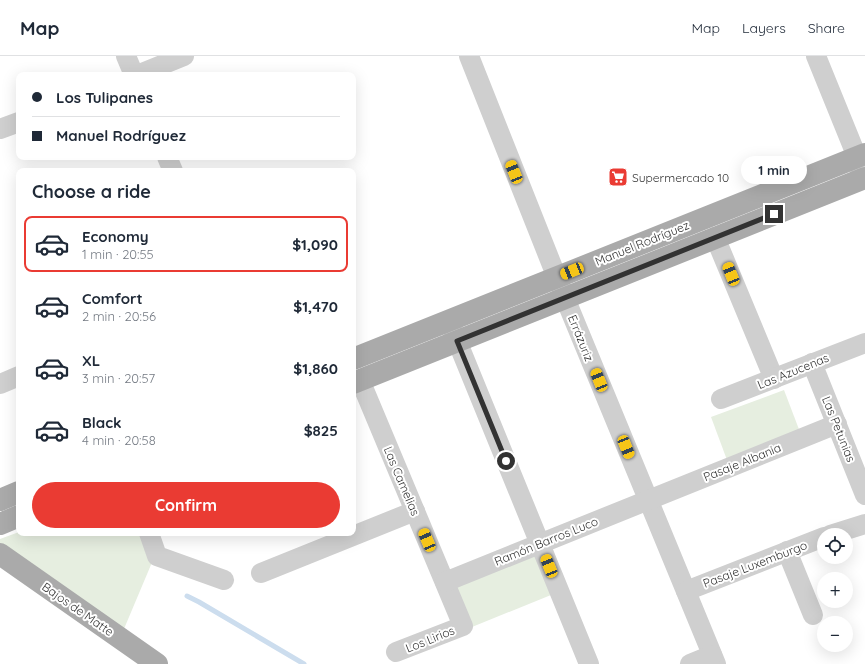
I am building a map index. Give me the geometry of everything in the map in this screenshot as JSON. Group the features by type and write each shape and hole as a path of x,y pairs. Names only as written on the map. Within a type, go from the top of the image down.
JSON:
{"main road":[{"name":"Manuel Rodríguez","path":"356,358 861,156"},
{"name":"Manuel Rodríguez","path":"356,381 715,237 864,180"},
{"path":"0,500 16,493"},
{"path":"0,524 16,517"},
{"name":"Bajos de Matte","path":"0,554 157,664"}],"street":[{"path":"126,56 134,72"},
{"path":"144,72 184,56"},
{"name":"Errázuriz","path":"468,56 565,298 714,659"},
{"path":"816,56 861,156 864,180"},
{"path":"0,129 16,123"},
{"path":"715,237 774,379"},
{"path":"449,321 589,664"},
{"name":"Las Azucenas","path":"721,400 865,343"},
{"name":"Las Petunias","path":"812,363 865,495"},
{"path":"0,384 16,377"},
{"name":"Las Camelias","path":"356,381 415,511 463,626"},
{"name":"Pasaje Albania","path":"648,500 837,424"},
{"name":"Ramón Barros Luco","path":"445,582 648,500"},
{"path":"356,535 415,511"},
{"path":"852,528 865,524"},
{"path":"150,536 157,556 224,580"},
{"path":"261,573 353,536"},
{"name":"Pasaje Luxemburgo","path":"686,591 817,540"},
{"path":"787,551 813,614"},
{"name":"Los Lirios","path":"396,652 463,626"},
{"path":"690,664 714,659"}],"shaded area":[{"path":"784,390 800,432 727,460 711,417"},
{"path":"16,533 16,536 146,536 153,560 121,636 0,551 0,539"},
{"path":"534,554 551,595 472,627 454,584"}],"waterway":[{"path":"187,596 304,664"}],"place":[{"name":"Supermercado 10","path":"618,177"}],"route":[{"path":"506,461 457,341 774,214"}]}
